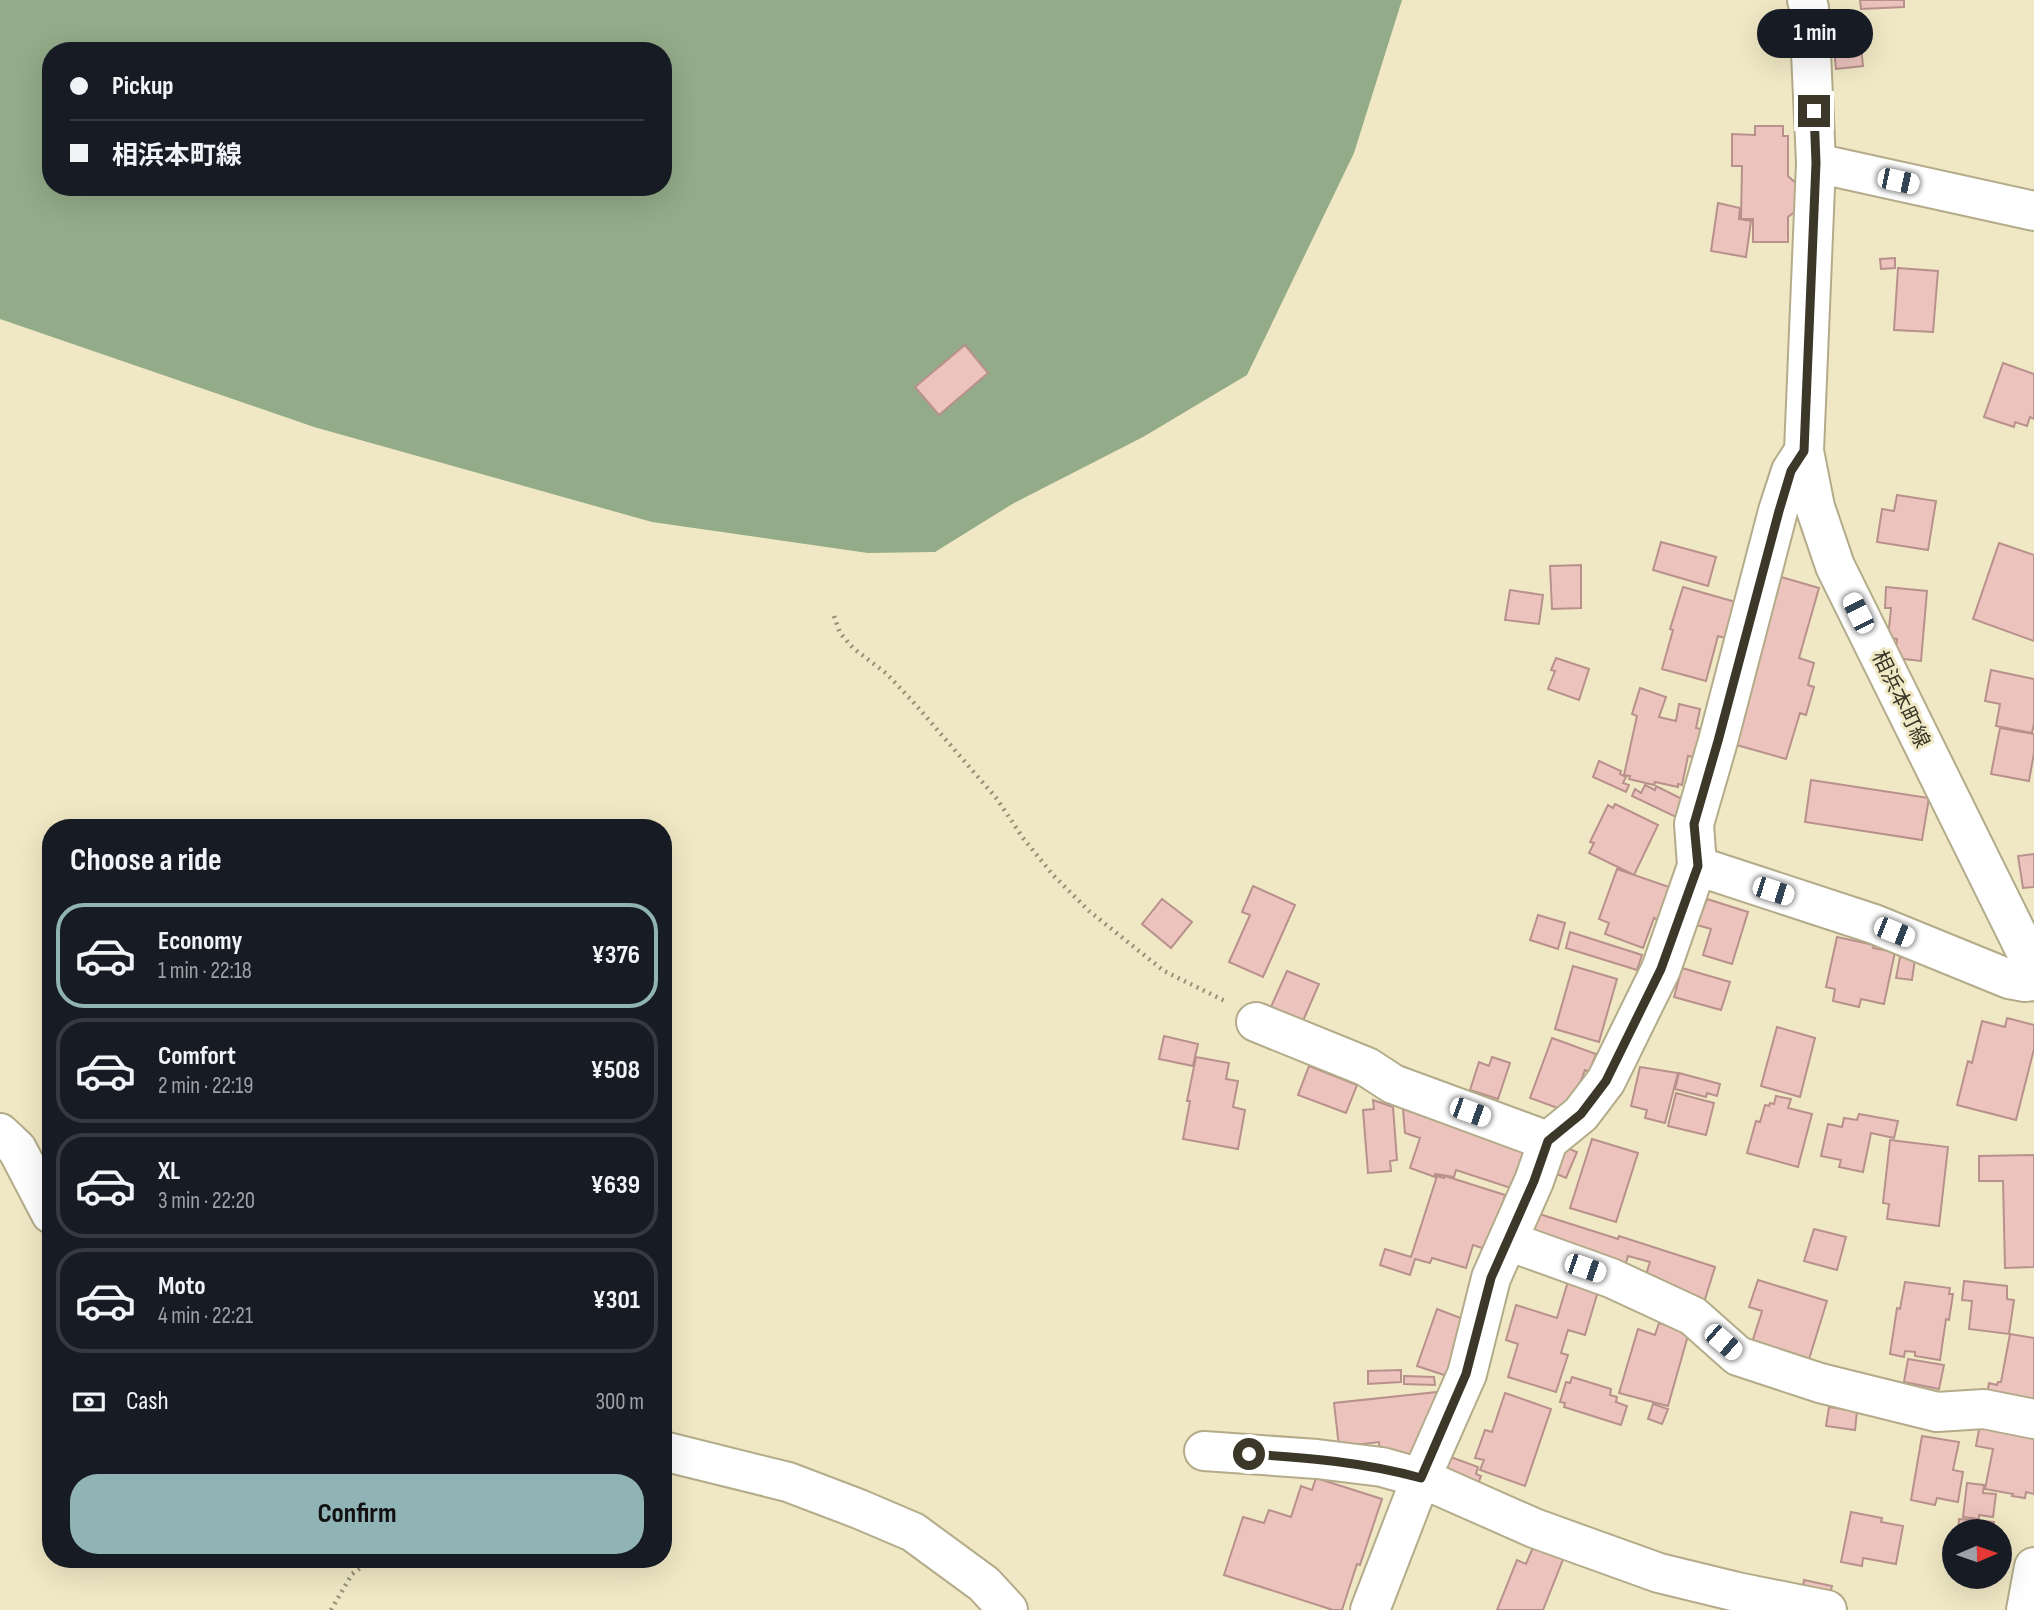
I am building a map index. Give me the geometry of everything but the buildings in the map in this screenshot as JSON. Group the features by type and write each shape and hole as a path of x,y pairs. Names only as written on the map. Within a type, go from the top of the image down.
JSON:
{"street":[{"name":"相浜本町線","path":"1807,0 1816,163 1804,451 1815,507 1835,566 2034,968"},
{"path":"1816,163 2034,211"},
{"path":"1370,1610 1421,1478 1466,1374 1491,1278 1534,1181 1548,1141 1581,1114 1606,1081 1661,969 1698,866 1694,824 1779,511 1791,471 1804,451"},
{"path":"1698,866 1874,924 2009,979 2034,981"},
{"path":"1256,1022 1367,1067 1393,1084 1548,1141"},
{"path":"0,1133 17,1149 42,1197"},
{"path":"1508,1241 1611,1278 1693,1316 1738,1356 1819,1383 1937,1412 1984,1409 2034,1419"},
{"path":"1203,1451 1317,1459 1382,1468 1421,1478 1534,1528 1659,1573 1826,1610"},
{"path":"672,1453 789,1482 913,1532 984,1584 1007,1610"},
{"path":"2026,1610 2034,1567"}],"path":[{"path":"834,616 840,633 846,640 887,674 915,704 997,799 1023,838 1053,875 1089,911 1164,971 1248,1013 1256,1022"},
{"path":"331,1610 352,1574 360,1568"}],"green space":[{"path":"0,0 1402,0 1354,153 1247,375 1143,437 1014,503 935,552 868,553 652,522 314,427 0,319"}],"route":[{"path":"1249,1454 1317,1459 1382,1468 1421,1478 1466,1374 1491,1278 1534,1181 1548,1141 1581,1114 1606,1081 1661,969 1698,866 1694,824 1779,511 1791,471 1804,451 1816,163 1814,111"}]}
